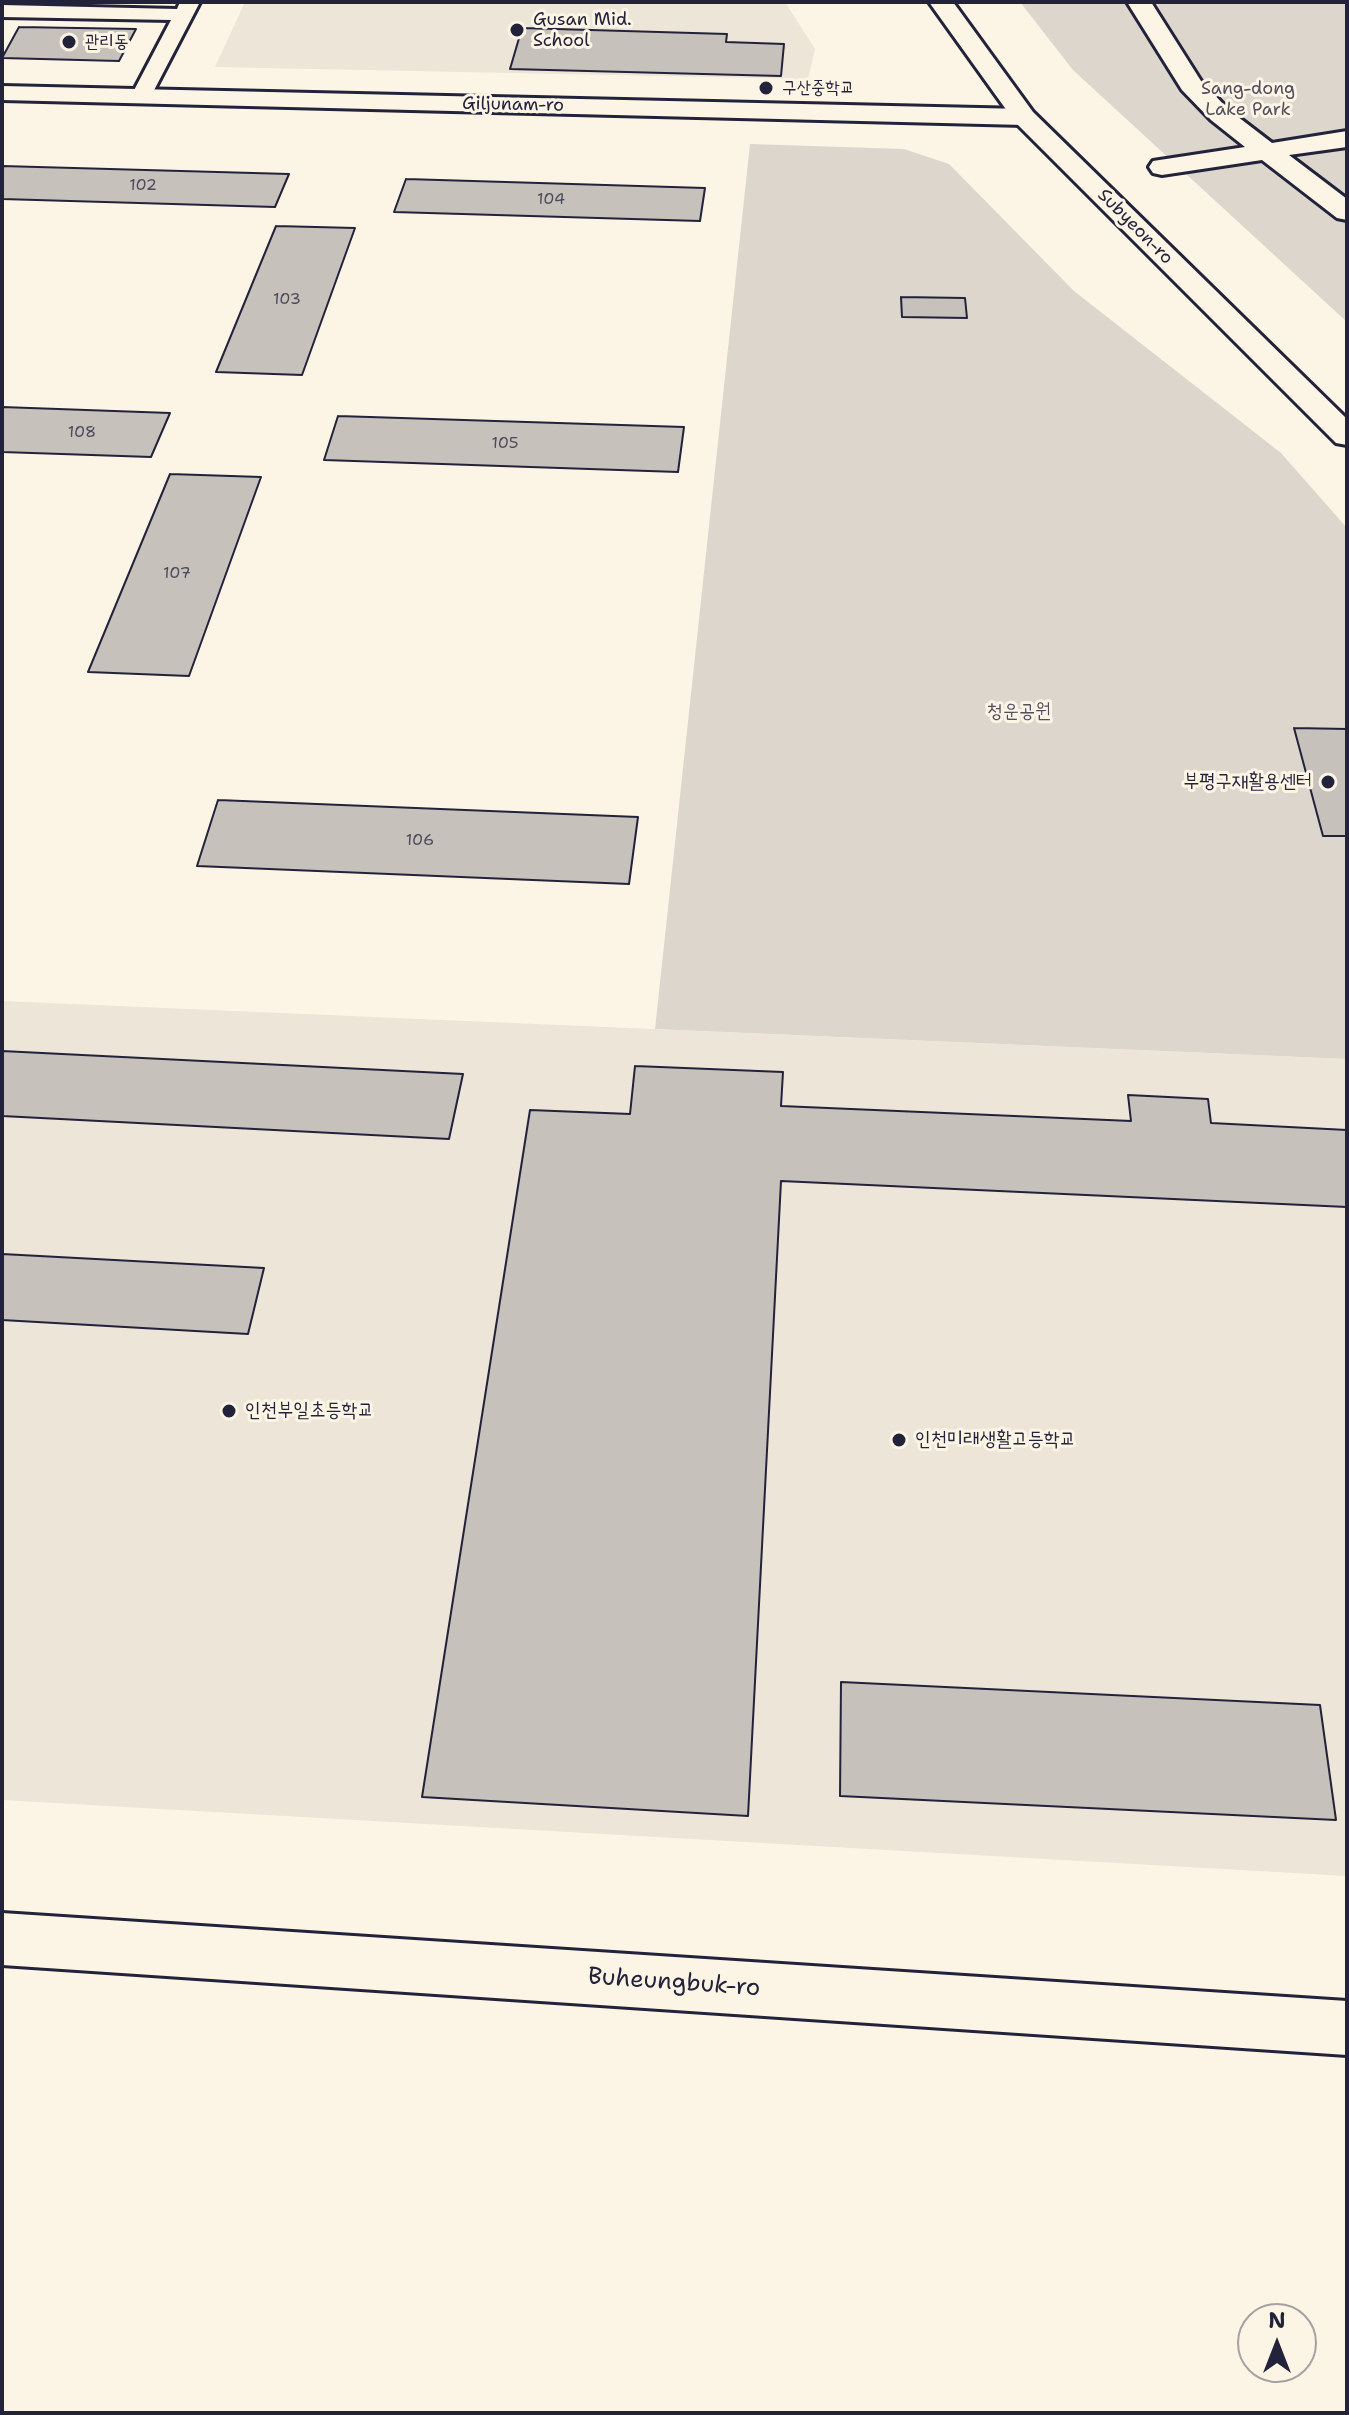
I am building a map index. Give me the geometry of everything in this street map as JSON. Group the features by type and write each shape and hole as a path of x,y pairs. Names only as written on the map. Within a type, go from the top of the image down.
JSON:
{"street":[{"name":"Subyeon-ro","path":"941,2 1024,117 1347,436"},
{"path":"1139,2 1191,85 1220,115 1347,212"},
{"name":"Giljunam-ro","path":"2,93 1024,117"},
{"path":"1162,167 1347,139"},
{"name":"Buheungbuk-ro","path":"2,1939 1347,2028"}],"lane":[{"path":"2,11 186,9 141,96"}],"shaded area":[{"name":"Gusan Mid. School","path":"245,2 785,2 815,49 808,79 215,67"},
{"name":"인천미래생활고등학교","path":"2,1001 1347,1059 1347,1876 2,1800"}],"green space":[{"name":"Sang-dong Lake Park","path":"1020,2 1347,2 1347,322 1073,70"},
{"name":"청운공원","path":"750,144 904,149 949,164 1074,291 1281,453 1347,528 1347,1059 655,1029"}],"building":[{"name":"관리동","path":"19,27 136,29 119,61 2,58"},
{"path":"522,28 727,34 726,42 784,44 781,76 510,69"},
{"path":"2,166 289,174 275,207 2,199"},
{"path":"406,179 705,188 700,221 394,212"},
{"path":"276,226 355,228 302,375 216,372"},
{"path":"901,297 965,298 967,318 902,317"},
{"path":"2,407 170,413 151,457 2,452"},
{"path":"338,416 684,427 678,472 324,460"},
{"path":"170,474 261,477 189,676 88,672"},
{"name":"부평구재활용센터","path":"1294,728 1347,729 1347,836 1323,836"},
{"path":"218,800 638,817 629,884 197,866"},
{"path":"2,1051 463,1074 449,1139 2,1116"},
{"path":"635,1066 783,1072 781,1106 1131,1121 1128,1095 1208,1099 1211,1123 1347,1130 1347,1207 781,1181 748,1816 422,1797 530,1110 630,1114"},
{"path":"2,1254 264,1268 248,1334 2,1320"},
{"path":"841,1682 1320,1705 1336,1820 840,1796"}],"place":[{"name":"Gusan Mid. School","path":"517,30"},
{"name":"관리동","path":"69,42"},
{"name":"구산중학교","path":"766,88"},
{"name":"부평구재활용센터","path":"1328,782"},
{"name":"인천부일초등학교","path":"229,1411"},
{"name":"인천미래생활고등학교","path":"899,1440"}]}
